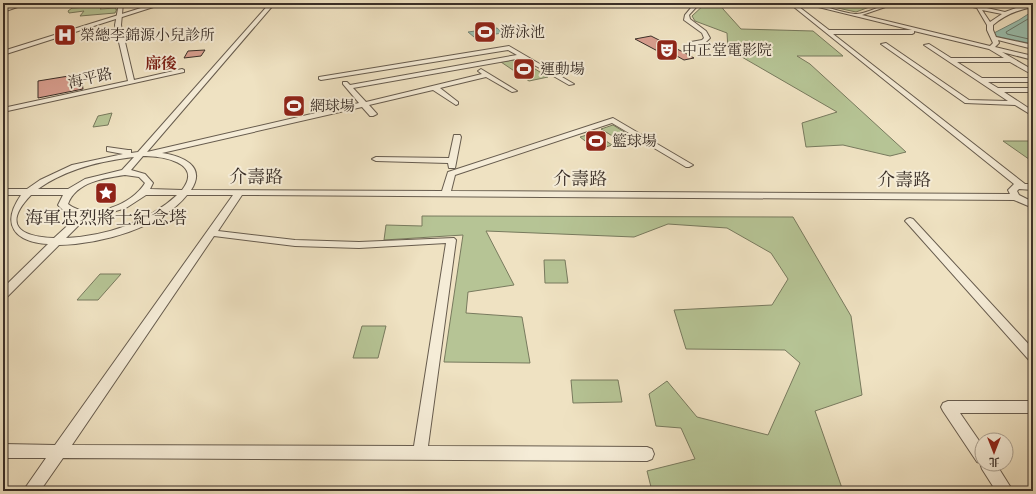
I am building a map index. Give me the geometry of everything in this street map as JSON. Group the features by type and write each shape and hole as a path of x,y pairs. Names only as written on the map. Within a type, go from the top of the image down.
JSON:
{"street":[{"path":"3,11 27,3"},
{"path":"121,3 118,25 130,82"},
{"path":"3,53 163,3"},
{"path":"125,172 272,3"},
{"path":"693,43 704,41 707,38 704,32 687,20 687,15 698,3"},
{"path":"791,3 1022,186"},
{"path":"804,3 1033,58"},
{"path":"858,15 895,3"},
{"path":"958,3 1004,13"},
{"path":"990,25 1004,13 1017,8 1033,6"},
{"path":"978,7 990,25 996,43 991,48"},
{"path":"828,32 929,33"},
{"path":"994,38 1033,46"},
{"path":"884,44 968,102 1017,103"},
{"path":"927,45 1033,114"},
{"path":"321,78 509,48 571,84"},
{"path":"991,48 1033,73"},
{"path":"349,87 522,56"},
{"path":"951,60 1011,60"},
{"path":"471,65 514,91"},
{"name":"海平路","path":"3,110 182,71"},
{"path":"338,75 373,114"},
{"path":"110,149 142,154 172,157 182,161 189,167 192,174 191,183 185,193 173,205 155,216 124,230 89,239 55,242 29,238 20,234 14,228 11,222 13,211 30,191 58,175 86,164 109,158 142,154 246,132 363,103 435,88 487,75"},
{"path":"981,80 1033,80"},
{"path":"435,88 456,103"},
{"path":"996,90 1033,90"},
{"path":"451,174 613,120 689,165"},
{"path":"446,194 457,137"},
{"path":"376,159 453,161"},
{"path":"125,172 140,174 148,179 148,188 133,200 119,207 96,213 85,214 74,213 66,210 63,205 64,199 70,192 88,181 106,175 125,172"},
{"path":"1033,187 1017,186 1012,190 1016,197 1033,205"},
{"path":"3,192 70,192"},
{"name":"介壽路","path":"144,192 1016,197"},
{"path":"32,491 239,193"},
{"path":"3,294 85,214"},
{"path":"910,221 1033,357"},
{"path":"211,233 295,243 359,245 451,240 420,453"},
{"path":"974,445 948,407 1033,407"},
{"path":"3,451 647,454"},
{"path":"992,472 1005,491"}],"shaded area":[{"path":"706,3 721,3 723,9 741,29 813,31 843,56 797,56 810,64 906,152 890,156 843,145 806,147 802,123 837,112 728,49 727,33 695,21 692,16"},
{"path":"815,3 862,3 872,6 856,12"},
{"path":"104,6 100,9 117,9 115,13 80,16 84,11 69,13 68,11 72,8"},
{"name":"運動場","path":"519,59 548,77 529,81 501,62"},
{"name":"網球場","path":"299,99 303,111 288,114 285,101"},
{"path":"112,113 108,125 93,127 98,116"},
{"name":"籃球場","path":"613,125 634,138 622,142 601,129"},
{"name":"籃球場","path":"594,133 612,145 597,150 580,137"},
{"path":"1003,141 1033,141 1033,162"},
{"path":"422,216 793,217 851,316 862,395 815,411 843,491 652,491 647,471 695,459 681,428 656,426 649,394 667,381 697,417 768,435 800,363 785,350 686,349 674,310 772,305 788,279 771,253 727,228 668,224 634,237 486,231 514,285 468,292 466,313 522,317 530,363 444,362 463,235 384,240 386,225 422,226"},
{"path":"544,260 565,260 568,283 545,283"},
{"path":"100,274 121,274 98,300 77,300"},
{"path":"362,326 386,326 378,358 353,358"},
{"path":"571,380 618,380 622,402 573,403"}],"water":[{"path":"1033,11 1033,44 995,36 994,33"},
{"name":"游泳池","path":"497,28 503,33 474,37 468,32"}],"building":[{"path":"651,36 694,58 684,60 675,55 667,56 635,39"},
{"path":"205,50 201,56 184,58 188,51"},
{"path":"81,74 83,89 38,98 38,81"}],"place":[{"name":"游泳池","path":"485,32"},
{"name":"榮總李錦源小兒診所","path":"65,35"},
{"name":"中正堂電影院","path":"667,50"},
{"name":"運動場","path":"524,69"},
{"name":"網球場","path":"294,106"},
{"name":"籃球場","path":"596,141"},
{"name":"海軍忠烈將士紀念塔","path":"106,193"}],"district":[{"name":"廍後","path":"161,63"}]}
